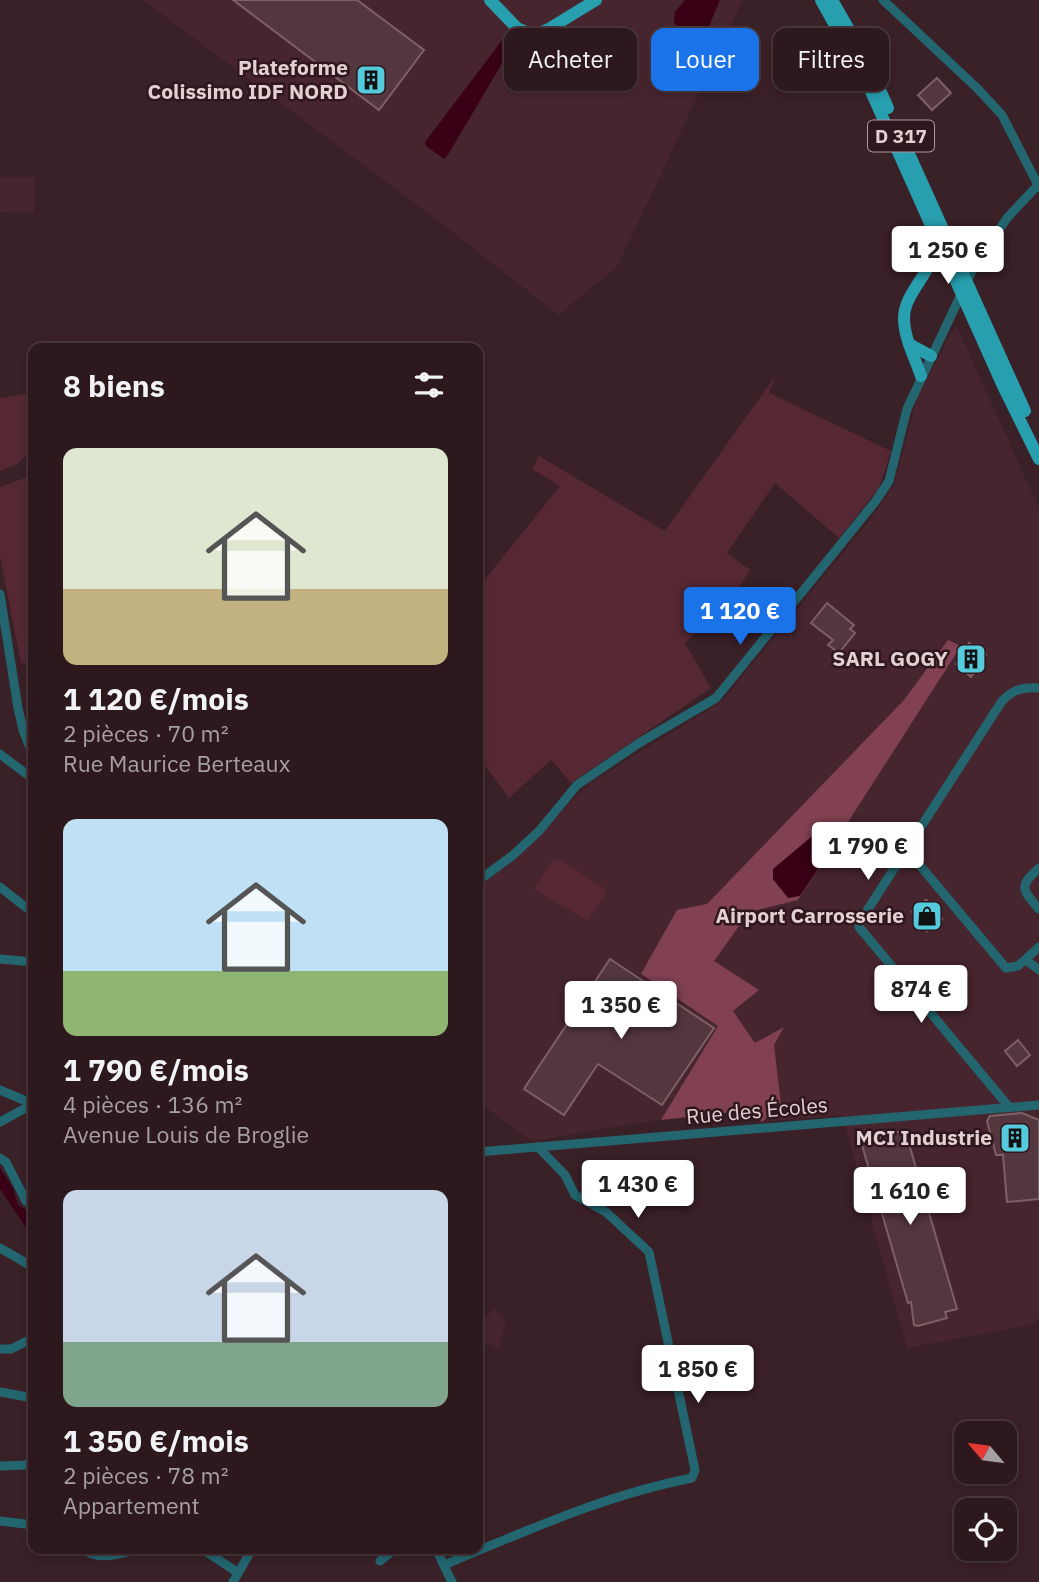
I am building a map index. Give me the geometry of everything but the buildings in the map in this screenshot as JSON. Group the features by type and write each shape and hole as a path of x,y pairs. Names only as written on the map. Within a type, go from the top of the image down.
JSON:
{"main road":[{"path":"490,0 517,28 533,35 547,30 596,0"},
{"name":"D 317","path":"821,0 869,87 936,235 962,277"},
{"name":"D 317","path":"832,0 879,87 1039,459"},
{"path":"922,376 909,344 904,314 935,257 936,235"},
{"path":"925,276 937,271 962,277"},
{"name":"D 317","path":"969,298 1039,443"},
{"path":"909,344 931,356"}],"street":[{"path":"483,877 539,831 577,785 639,743 716,698 875,502 889,481 907,409 952,314 962,277 1007,218 1039,186 1035,168 1002,115 883,0"},
{"path":"0,594 18,708 28,739"},
{"path":"1009,1107 859,927 1002,701 1013,691 1025,687 1039,688"},
{"path":"0,754 28,775"},
{"path":"906,849 1002,964 1011,968 1026,960 1039,947"},
{"path":"1039,868 1025,881 1024,886 1025,893 1039,909"},
{"path":"0,887 28,909"},
{"path":"0,958 28,961"},
{"path":"1026,960 1039,970"},
{"path":"0,1090 28,1102"},
{"name":"Rue des Écoles","path":"483,1152 1039,1105"},
{"path":"0,1122 28,1107"},
{"path":"483,1549 575,1510 646,1487 692,1478 695,1470 649,1252 606,1212 575,1195 565,1175 538,1147"},
{"path":"0,1158 6,1161 28,1202"},
{"path":"0,1248 28,1264"},
{"path":"0,1349 11,1349 28,1340"},
{"path":"0,1392 28,1397"},
{"path":"0,1466 28,1463"},
{"path":"0,1521 28,1524"},
{"path":"89,1554 108,1557 120,1554"},
{"path":"210,1554 237,1572"},
{"path":"233,1582 249,1554"},
{"path":"380,1561 389,1554"},
{"path":"438,1554 452,1582"},
{"path":"444,1565 470,1554"}],"shaded area":[{"path":"143,0 743,0 730,28 651,28 651,91 700,91 617,267 558,315 444,225"},
{"path":"685,0 720,0 707,28 678,28 674,22 675,12"},
{"path":"504,40 504,60 449,153 444,159 426,146 425,142"},
{"path":"0,177 34,177 34,213 0,212"},
{"path":"956,325 1039,508 1039,1319 1030,1325 907,1348 842,1115 762,1122 752,1110 739,1110 637,1123 532,1141 483,1106 483,884 512,860 589,784 722,701 872,517 894,484 917,398"},
{"path":"776,375 769,393 891,451 879,488 839,538 775,483 727,553 750,570 732,599 685,643 711,688 571,783 551,760 509,798 483,763 483,582 560,486 532,469 539,456 665,531"},
{"path":"28,394 28,454 17,464 0,471 0,398"},
{"path":"28,477 28,664 21,663 0,556 0,487"},
{"path":"948,640 961,646 798,900 749,912 714,961 759,990 733,1011 755,1043 784,1027 774,1045 781,1105 762,1122 752,1110 661,1120 718,1026 641,974 677,910 707,904 904,700"},
{"path":"817,832 830,842 831,849 800,896 788,898 773,879 773,869"},
{"path":"552,861 563,861 604,888 606,895 588,921 534,889"},
{"path":"0,1168 13,1188 18,1205 28,1211 28,1229 25,1226 0,1189"},
{"path":"494,1309 506,1320 498,1350 491,1344 483,1347 483,1319"}],"place":[{"name":"Plateforme Colissimo IDF NORD","path":"371,80"},
{"name":"SARL GOGY","path":"971,659"},
{"name":"Airport Carrosserie","path":"927,916"},
{"name":"MCI Industrie","path":"1015,1138"}]}
